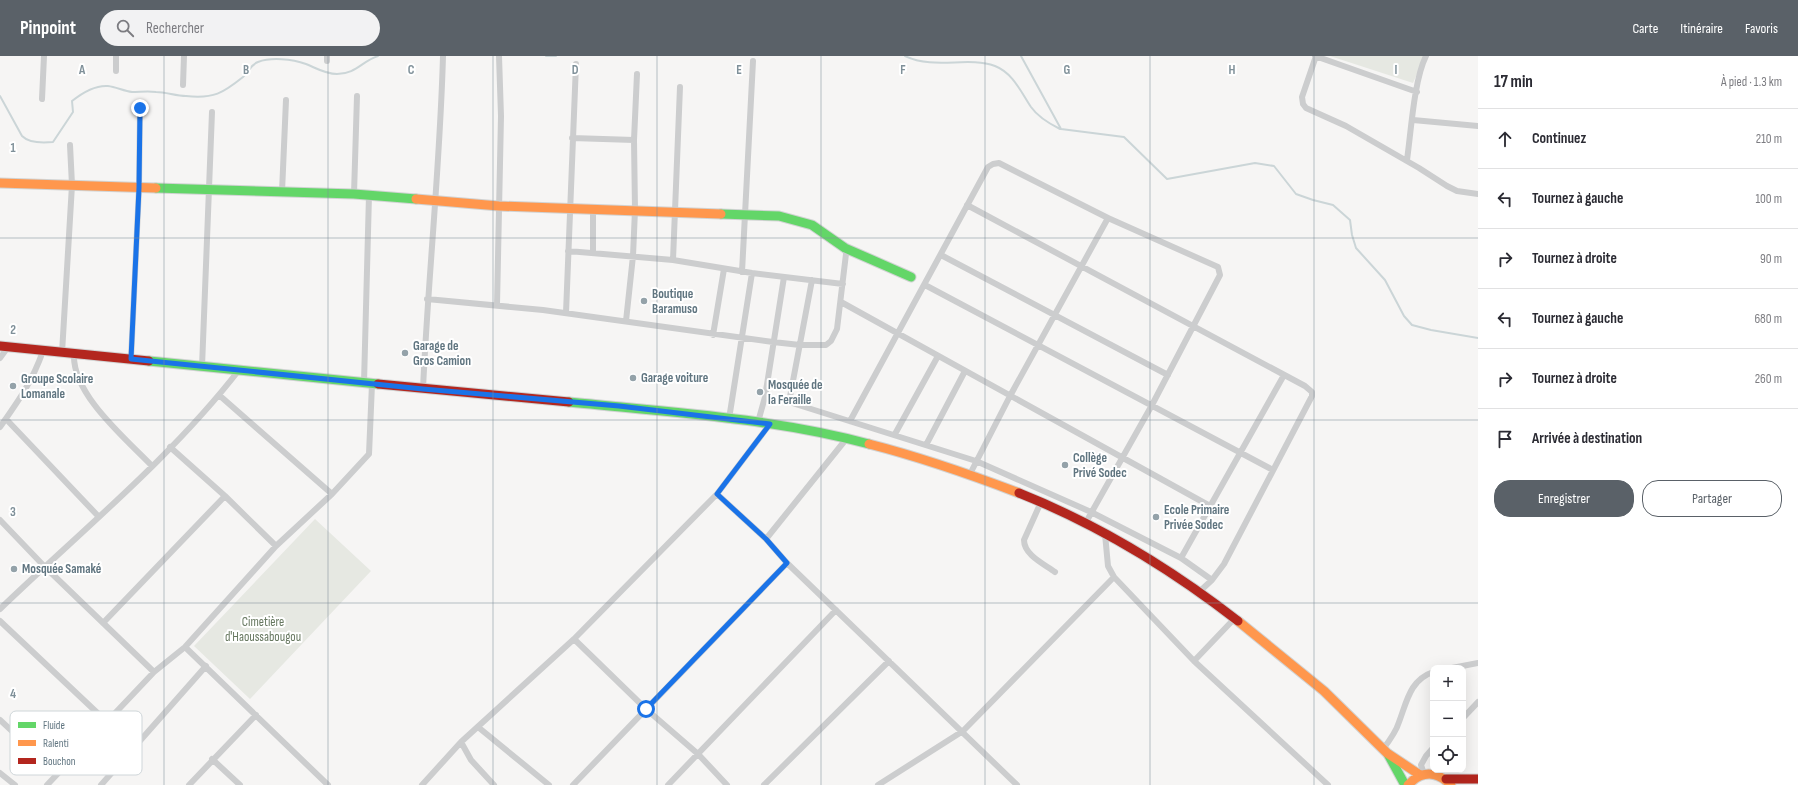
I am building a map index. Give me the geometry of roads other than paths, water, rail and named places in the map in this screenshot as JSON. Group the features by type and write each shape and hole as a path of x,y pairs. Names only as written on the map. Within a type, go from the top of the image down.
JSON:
{"street":[{"path":"42,99 44,56"},
{"path":"116,56 116,71"},
{"path":"183,85 184,56"},
{"path":"423,389 427,299 441,130 443,56"},
{"path":"497,305 501,116 499,56"},
{"path":"1417,92 1315,56 1302,97 1303,104 1306,108 1346,126 1406,160 1452,189 1478,194"},
{"path":"1406,160 1417,92 1423,63 1426,56"},
{"path":"742,272 753,61"},
{"path":"566,313 569,208 576,64"},
{"path":"626,321 633,256 635,210 634,140 637,74"},
{"path":"674,260 680,87"},
{"path":"354,194 357,96"},
{"path":"282,192 286,100"},
{"path":"131,359 139,188 140,108"},
{"path":"202,367 212,112"},
{"path":"1413,120 1478,126"},
{"path":"572,138 634,140"},
{"path":"62,353 72,185 70,145"},
{"path":"850,421 988,167 999,163 1108,218 1218,267 1220,275 1123,459 1085,524"},
{"path":"0,183 354,194 499,206 676,211 779,216 812,225 845,248 911,277"},
{"path":"117,711 154,672 185,647 276,546 332,494 369,454 369,195"},
{"path":"967,205 1194,326 1310,389 1312,392 1312,396 1224,564 1212,580 1199,592"},
{"path":"592,252 593,209"},
{"path":"970,474 1010,396 1108,218"},
{"path":"427,299 566,313 713,335 773,342 800,345 826,345 831,341 837,329 846,254 845,248"},
{"path":"568,251 674,260 742,272 843,284"},
{"path":"941,255 1168,375"},
{"path":"713,335 724,269"},
{"path":"729,419 752,273"},
{"path":"758,422 765,397 784,277"},
{"path":"789,402 812,280"},
{"path":"925,285 1273,470"},
{"path":"841,302 898,335 1210,506"},
{"path":"0,358 4,347 43,350 423,389 619,406 770,424 847,438 919,457 970,474 1041,502 1105,534 1152,561 1235,618 1308,676 1385,751 1422,774 1440,775 1448,782 1478,779"},
{"path":"0,427 28,388 43,350"},
{"path":"74,354 76,374 87,395 152,466"},
{"path":"895,434 938,356"},
{"path":"0,609 170,448 219,395 239,370"},
{"path":"926,445 965,371"},
{"path":"1181,558 1284,375"},
{"path":"219,395 332,494"},
{"path":"765,397 789,402 895,434 976,461 1091,512 1181,558 1212,580"},
{"path":"6,419 99,516"},
{"path":"422,785 461,742 574,639 717,494 770,424"},
{"path":"766,539 847,438"},
{"path":"170,448 225,496 276,546"},
{"path":"717,494 766,539 787,563 1017,785"},
{"path":"103,623 225,496"},
{"path":"1041,502 1024,540 1024,546 1027,551 1055,572"},
{"path":"0,520 44,566 154,672"},
{"path":"1105,534 1108,566 1114,577 1194,661 1328,785"},
{"path":"573,785 787,563"},
{"path":"878,785 962,731 1114,577"},
{"path":"668,785 836,610"},
{"path":"1194,661 1235,618"},
{"path":"0,621 95,711"},
{"path":"574,639 646,709 698,754 727,785"},
{"path":"185,647 328,785"},
{"path":"764,785 889,661"},
{"path":"1466,665 1478,663"},
{"path":"142,739 206,666"},
{"path":"1385,751 1394,734 1409,692 1418,680 1430,674"},
{"path":"1466,715 1478,702"},
{"path":"189,785 212,759 256,715"},
{"path":"0,720 10,729"},
{"path":"478,727 549,785"},
{"path":"461,742 471,760 494,785"},
{"path":"1385,751 1405,785"},
{"path":"1422,774 1421,765 1430,751"},
{"path":"212,759 240,785"},
{"path":"0,773 15,785"},
{"path":"1408,785 1412,780 1422,774"},
{"path":"47,785 55,775"},
{"path":"101,785 110,775"}],"waterway":[{"path":"0,96 22,136 32,141 53,142 73,112 72,101 84,92 94,88 108,86 132,92 153,92 204,97 224,91 243,77 253,65 263,60 282,59 294,61 325,72 337,74 354,70 372,58 378,56"},
{"path":"546,56 556,56"},
{"path":"905,56 928,62 973,62 995,66 1007,73 1012,78 1037,114 1060,129"},
{"path":"1021,56 1061,129 1124,137 1167,179 1255,163 1274,166 1296,194 1333,205 1350,220 1356,248 1385,280 1404,316 1412,325 1431,330 1478,338"}],"place":[{"name":"Boutique Baramuso","path":"644,301"},
{"name":"Garage de Gros Camion","path":"405,353"},
{"name":"Garage voiture","path":"633,378"},
{"name":"Groupe Scolaire Lomanale","path":"13,386"},
{"name":"Mosquée de la Feraille","path":"760,392"},
{"name":"Collège Privé Sodec","path":"1065,465"},
{"name":"Ecole Primaire Privée Sodec","path":"1156,517"},
{"name":"Mosquée Samaké","path":"14,569"}],"park label":[{"name":"Cimetière d'Haoussabougou","path":"263,630"}]}
